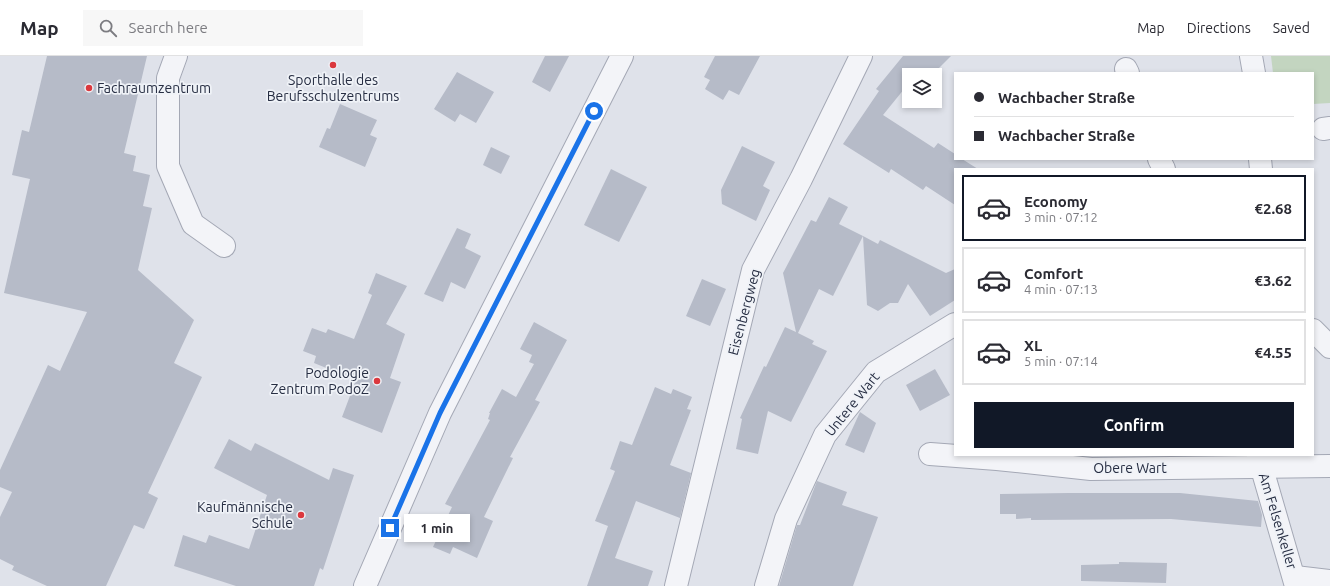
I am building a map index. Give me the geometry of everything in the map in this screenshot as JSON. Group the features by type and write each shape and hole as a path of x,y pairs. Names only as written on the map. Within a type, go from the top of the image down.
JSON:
{"street":[{"path":"176,56 168,78 168,166 193,224 224,246"},
{"path":"365,586 440,413 622,56"},
{"name":"Eisenbergweg","path":"676,586 753,270 801,179 861,56"},
{"path":"1251,56 1254,72"},
{"name":"Untere Wart","path":"766,586 786,519 825,435 876,372 954,325"},
{"path":"1314,331 1330,347"},
{"name":"Obere Wart","path":"930,454 954,456"},
{"name":"Obere Wart","path":"957,456 1091,469 1259,461 1330,466"},
{"name":"Am Felsenkeller","path":"1259,461 1296,581 1330,581"}],"green space":[{"path":"1271,56 1330,56 1330,103 1314,104 1314,72 1273,72"}],"building":[{"path":"47,56 147,56 124,153 136,156 133,171 150,175 143,206 152,208 138,270 194,320 174,363 202,377 148,493 158,498 144,529 134,525 106,586 47,586 12,570 14,566 0,559 0,517 12,492 0,487 0,470 48,365 60,371 87,312 4,293 30,179 12,175 22,130 29,132"},
{"path":"545,56 569,56 550,92 532,82"},
{"path":"715,56 760,56 739,95 729,90 723,100 705,89 710,80 704,77"},
{"path":"903,56 951,56 939,68 902,68 902,92 883,115 934,148 938,143 954,153 954,160 964,160 976,168 954,168 954,204 926,186 923,190 891,169 889,173 843,144 879,91 876,89"},
{"path":"457,72 494,92 476,123 460,114 455,122 434,109"},
{"path":"340,104 377,120 370,135 377,138 365,167 319,147 327,128 330,129"},
{"path":"742,146 775,162 763,186 770,190 756,221 722,204 721,190"},
{"path":"491,147 510,156 501,174 483,165"},
{"path":"611,169 647,187 619,242 584,225"},
{"path":"829,197 848,207 839,224 863,236 833,296 819,289 798,333 814,341 812,344 827,351 791,422 768,411 758,454 736,449 742,419 740,418 764,366 766,367 785,327 796,332 783,273 811,220 816,222"},
{"path":"457,228 471,234 465,248 481,256 465,289 451,282 443,302 424,294"},
{"path":"863,236 878,244 880,240 946,273 954,269 954,301 930,316 908,284 898,303 890,303 878,311 867,305"},
{"path":"376,273 407,286 386,324 405,334 390,378 401,382 382,433 342,417 356,380 314,363 316,356 303,351 312,328 326,333 328,329 354,339 372,295 368,293"},
{"path":"702,279 726,289 710,326 686,316"},
{"path":"534,322 567,340 535,400 540,402 510,457 513,458 484,517 493,521 477,558 453,547 450,554 433,547 452,507 445,504 490,420 488,419 489,413 502,389 516,397 534,364 529,362 532,355 520,349"},
{"path":"935,369 950,395 920,411 906,385"},
{"path":"655,387 671,394 673,389 692,397 687,409 691,410 670,465 691,473 680,518 636,501 615,558 653,571 648,586 587,586 608,526 595,521 615,471 610,469 620,441 632,445"},
{"path":"860,412 876,423 864,453 845,445"},
{"name":"Kaufmännische Schule","path":"229,439 251,451 255,443 329,480 333,468 354,475 323,570 320,568 314,586 236,586 174,566 183,535 206,543 209,535 249,549 267,495 214,468"},
{"path":"817,481 847,492 842,505 878,517 853,586 779,586 797,525 800,525"},
{"path":"1180,493 1258,501 1262,515 1261,527 1171,519 1031,520 1031,518 1016,519 1016,514 1000,514 1000,494"},
{"path":"1119,562 1167,563 1166,583 1081,581 1081,565 1119,564"}],"place":[{"name":"Sporthalle des Berufsschulzentrums","path":"333,65"},
{"name":"Fachraumzentrum","path":"89,88"},
{"name":"Podologie Zentrum PodoZ","path":"377,381"},
{"name":"Kaufmännische Schule","path":"301,515"}],"route":[{"path":"390,528 440,413 594,111"}]}
